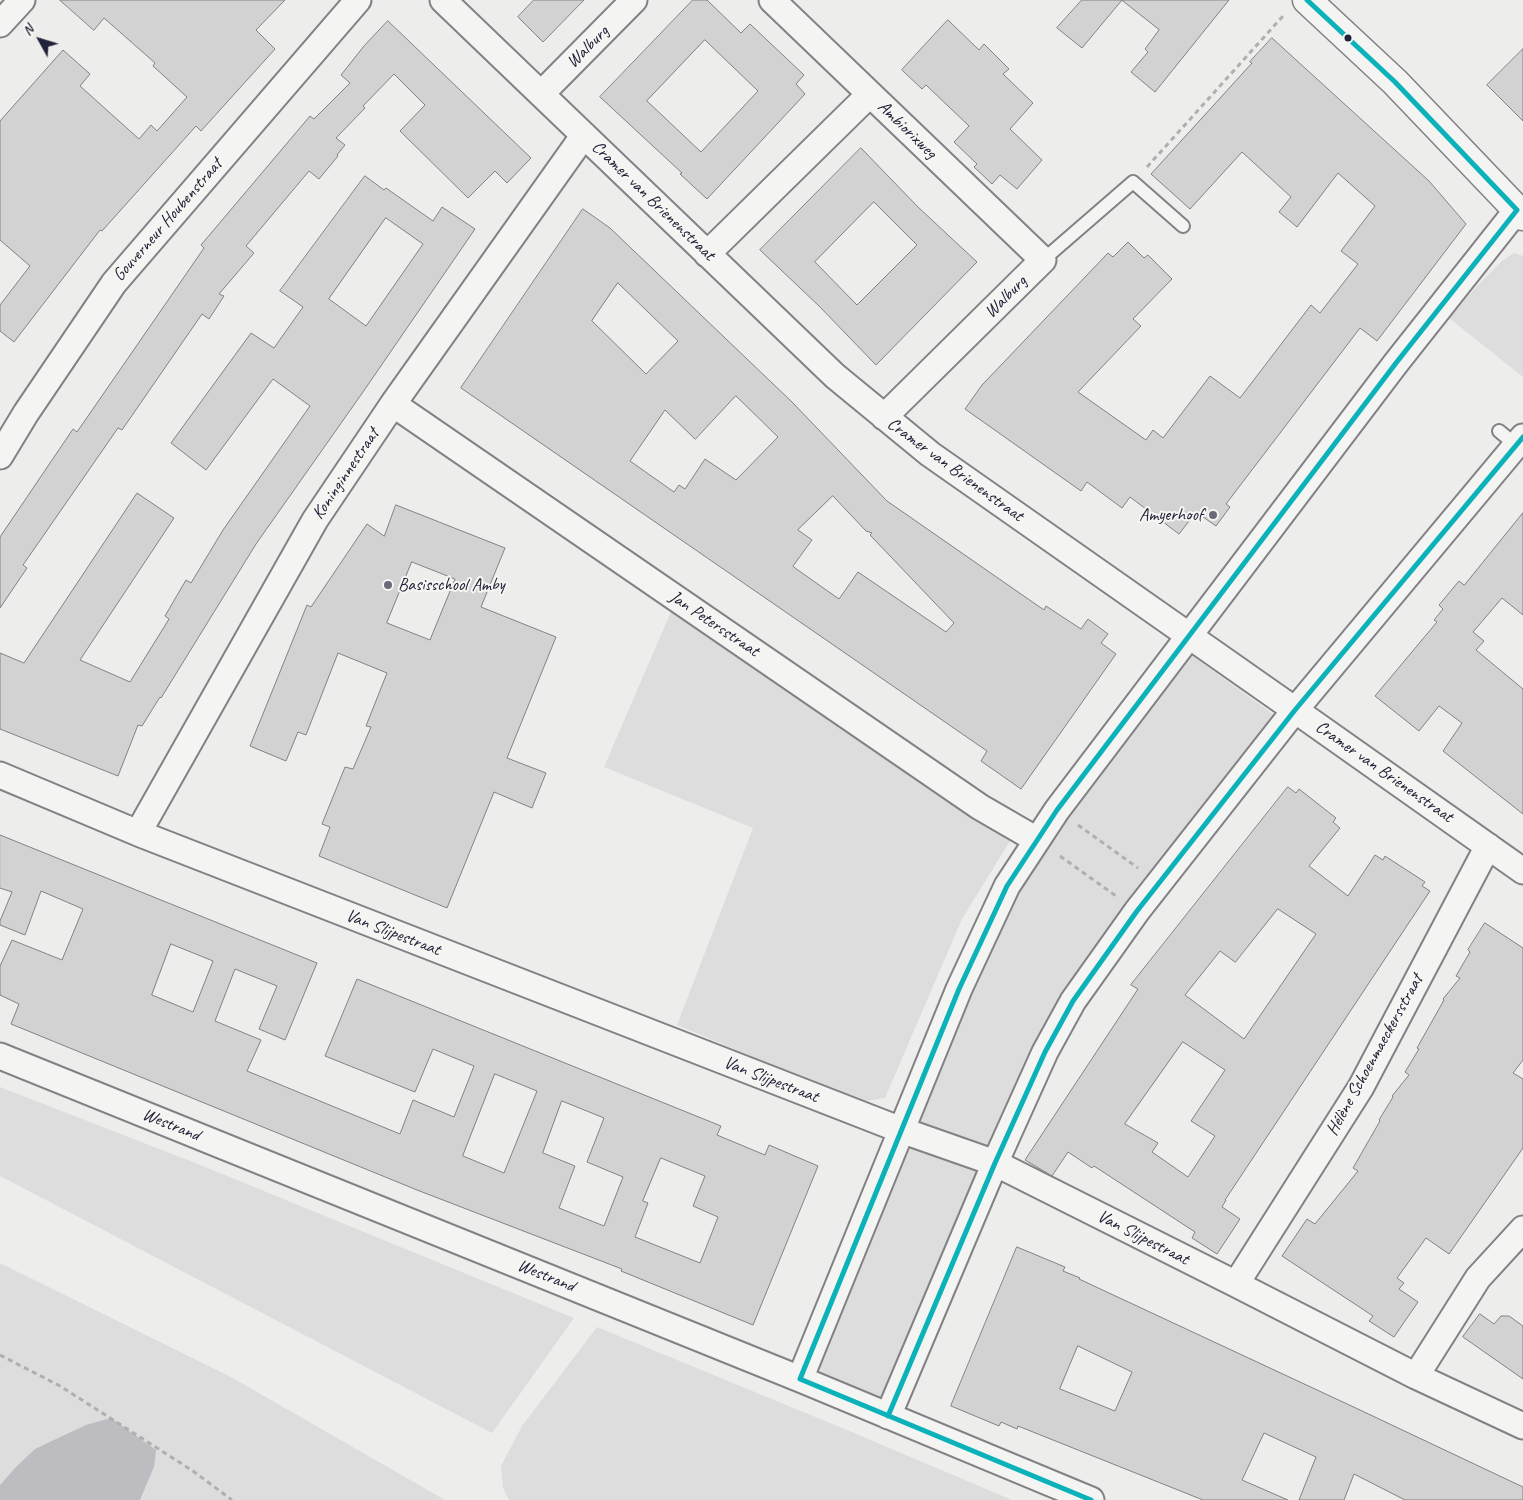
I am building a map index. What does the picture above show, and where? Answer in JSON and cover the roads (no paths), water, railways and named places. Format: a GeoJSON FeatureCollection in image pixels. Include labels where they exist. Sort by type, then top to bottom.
{"type":"FeatureCollection","features":[{"type":"Feature","properties":{"kind":"street"},"geometry":{"type":"LineString","coordinates":[[0,24],[22,0]]}},
{"type":"Feature","properties":{"kind":"street","name":"Gouverneur Houbenstraat"},"geometry":{"type":"LineString","coordinates":[[0,456],[26,413],[114,283],[358,0]]}},
{"type":"Feature","properties":{"kind":"street","name":"Cramer van Brienenstraat"},"geometry":{"type":"LineString","coordinates":[[443,0],[835,376],[884,417],[977,488],[1523,871]]}},
{"type":"Feature","properties":{"kind":"street","name":"Walburg"},"geometry":{"type":"LineString","coordinates":[[541,94],[634,0]]}},
{"type":"Feature","properties":{"kind":"street","name":"Ambiorixweg"},"geometry":{"type":"LineString","coordinates":[[772,0],[1043,260]]}},
{"type":"Feature","properties":{"kind":"street"},"geometry":{"type":"LineString","coordinates":[[800,1379],[959,989],[1007,886],[1057,810],[1190,636],[1520,213],[1396,82],[1307,0]]}},
{"type":"Feature","properties":{"kind":"street"},"geometry":{"type":"LineString","coordinates":[[707,254],[870,94]]}},
{"type":"Feature","properties":{"kind":"street","name":"Koninginnestraat"},"geometry":{"type":"LineString","coordinates":[[138,833],[314,520],[393,404],[584,135]]}},
{"type":"Feature","properties":{"kind":"street","name":"Walburg"},"geometry":{"type":"LineString","coordinates":[[884,417],[1043,260]]}},
{"type":"Feature","properties":{"kind":"street","name":"Jan Petersstraat"},"geometry":{"type":"LineString","coordinates":[[393,404],[980,807],[1037,840]]}},
{"type":"Feature","properties":{"kind":"street"},"geometry":{"type":"LineString","coordinates":[[888,1416],[1044,1052],[1073,1001],[1137,911],[1513,438]]}},
{"type":"Feature","properties":{"kind":"street","name":"Van Slijpestraat"},"geometry":{"type":"LineString","coordinates":[[0,775],[138,833],[901,1130],[995,1163],[1416,1376],[1523,1426]]}},
{"type":"Feature","properties":{"kind":"street","name":"Hélène Schoenmaeckersstraat"},"geometry":{"type":"LineString","coordinates":[[1236,1284],[1361,1087],[1488,846]]}},
{"type":"Feature","properties":{"kind":"street","name":"Westrand"},"geometry":{"type":"LineString","coordinates":[[0,1056],[800,1379],[1091,1500]]}},
{"type":"Feature","properties":{"kind":"street"},"geometry":{"type":"LineString","coordinates":[[1416,1376],[1478,1278],[1523,1230]]}},
{"type":"Feature","properties":{"kind":"lane","name":"Walburg"},"geometry":{"type":"LineString","coordinates":[[1043,260],[1133,182],[1183,226]]}},
{"type":"Feature","properties":{"kind":"place","name":"Amyerhoof"},"geometry":{"type":"Point","coordinates":[1213,515]}},
{"type":"Feature","properties":{"kind":"place","name":"Basisschool Amby"},"geometry":{"type":"Point","coordinates":[388,585]}}]}
